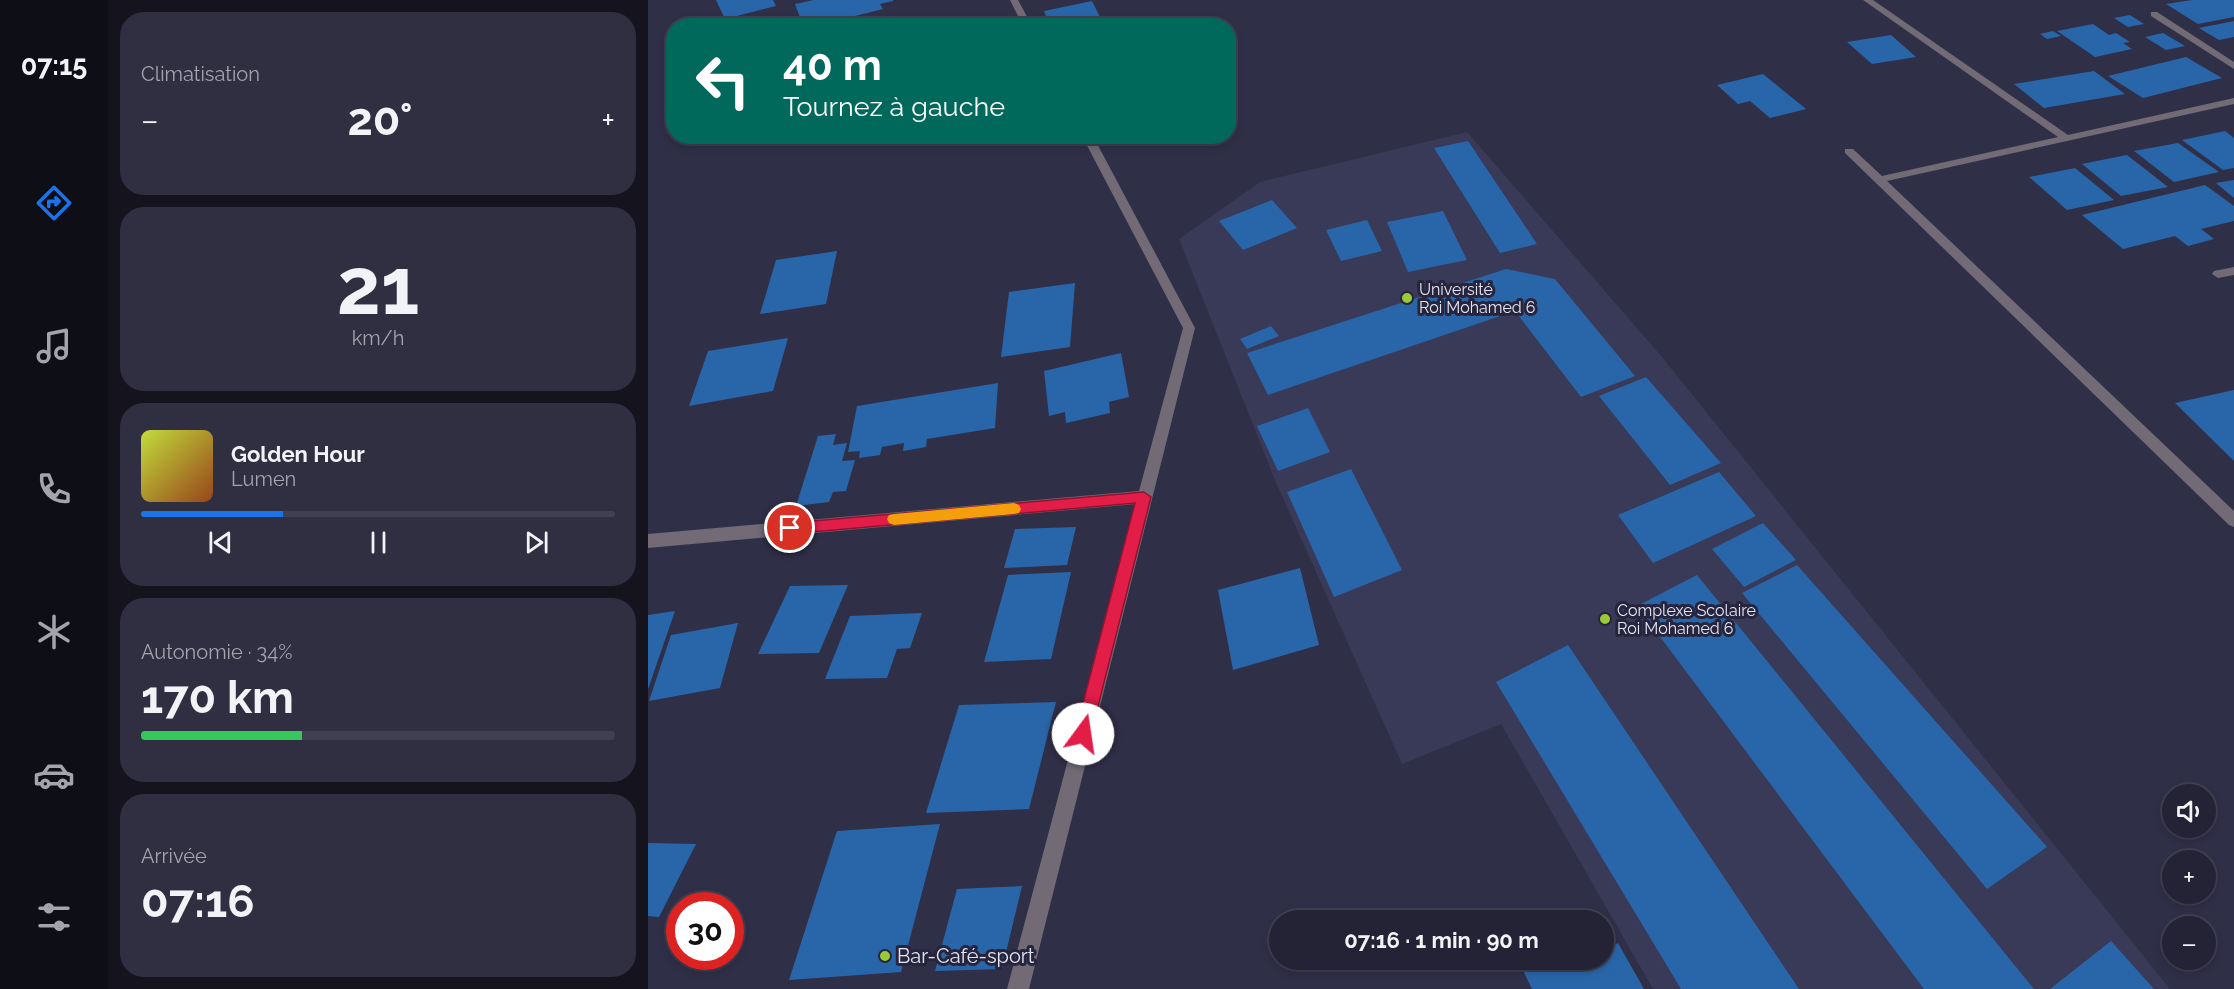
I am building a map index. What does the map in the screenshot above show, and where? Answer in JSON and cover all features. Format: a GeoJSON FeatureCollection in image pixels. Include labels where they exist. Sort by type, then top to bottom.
{"type":"FeatureCollection","features":[{"type":"Feature","properties":{"kind":"street"},"geometry":{"type":"LineString","coordinates":[[1014,0],[1024,18]]}},
{"type":"Feature","properties":{"kind":"street"},"geometry":{"type":"LineString","coordinates":[[1867,0],[2066,138]]}},
{"type":"Feature","properties":{"kind":"street"},"geometry":{"type":"LineString","coordinates":[[2154,14],[2234,66]]}},
{"type":"Feature","properties":{"kind":"street"},"geometry":{"type":"LineString","coordinates":[[1879,180],[2234,101]]}},
{"type":"Feature","properties":{"kind":"street"},"geometry":{"type":"LineString","coordinates":[[1018,989],[1189,328],[1091,144]]}},
{"type":"Feature","properties":{"kind":"street"},"geometry":{"type":"LineString","coordinates":[[1849,151],[2234,521]]}},
{"type":"Feature","properties":{"kind":"street"},"geometry":{"type":"LineString","coordinates":[[2218,274],[2234,271]]}},
{"type":"Feature","properties":{"kind":"street"},"geometry":{"type":"LineString","coordinates":[[648,541],[1144,497]]}},
{"type":"Feature","properties":{"kind":"shaded area","name":"Complexe Scolaire Roi Mohamed 6"},"geometry":{"type":"Polygon","coordinates":[[[1467,132],[1662,357],[2170,989],[1653,989],[1614,921],[1614,910],[1608,910],[1501,724],[1402,764],[1277,485],[1179,239],[1260,182],[1467,132]]]}},
{"type":"Feature","properties":{"kind":"building"},"geometry":{"type":"Polygon","coordinates":[[[716,0],[773,0],[776,6],[729,18],[725,18],[716,0]]]}},
{"type":"Feature","properties":{"kind":"building"},"geometry":{"type":"Polygon","coordinates":[[[814,0],[893,0],[880,4],[883,9],[847,18],[800,18],[795,4],[814,0]]]}},
{"type":"Feature","properties":{"kind":"building"},"geometry":{"type":"Polygon","coordinates":[[[2192,0],[2234,0],[2234,17],[2198,24],[2166,4],[2192,0]]]}},
{"type":"Feature","properties":{"kind":"building"},"geometry":{"type":"Polygon","coordinates":[[[1092,1],[1100,17],[1047,18],[1044,11],[1092,1]]]}},
{"type":"Feature","properties":{"kind":"building"},"geometry":{"type":"Polygon","coordinates":[[[2130,15],[2144,24],[2128,27],[2114,18],[2130,15]]]}},
{"type":"Feature","properties":{"kind":"building"},"geometry":{"type":"Polygon","coordinates":[[[2234,21],[2234,37],[2219,40],[2199,28],[2234,21]]]}},
{"type":"Feature","properties":{"kind":"building"},"geometry":{"type":"Polygon","coordinates":[[[2093,24],[2109,35],[2116,33],[2130,42],[2123,43],[2132,49],[2095,57],[2057,31],[2093,24]]]}},
{"type":"Feature","properties":{"kind":"building"},"geometry":{"type":"Polygon","coordinates":[[[2053,31],[2061,36],[2047,39],[2040,34],[2053,31]]]}},
{"type":"Feature","properties":{"kind":"building"},"geometry":{"type":"Polygon","coordinates":[[[2163,33],[2185,46],[2166,50],[2145,37],[2163,33]]]}},
{"type":"Feature","properties":{"kind":"building"},"geometry":{"type":"Polygon","coordinates":[[[1891,35],[1916,57],[1872,64],[1847,42],[1891,35]]]}},
{"type":"Feature","properties":{"kind":"building"},"geometry":{"type":"Polygon","coordinates":[[[2186,57],[2222,78],[2143,98],[2108,76],[2186,57]]]}},
{"type":"Feature","properties":{"kind":"building"},"geometry":{"type":"Polygon","coordinates":[[[2094,71],[2125,94],[2044,108],[2014,84],[2094,71]]]}},
{"type":"Feature","properties":{"kind":"building"},"geometry":{"type":"Polygon","coordinates":[[[1763,74],[1806,109],[1770,118],[1750,101],[1738,104],[1717,85],[1763,74]]]}},
{"type":"Feature","properties":{"kind":"building"},"geometry":{"type":"Polygon","coordinates":[[[2225,131],[2234,138],[2234,168],[2223,170],[2182,140],[2225,131]]]}},
{"type":"Feature","properties":{"kind":"building"},"geometry":{"type":"Polygon","coordinates":[[[1468,141],[1537,244],[1500,253],[1434,148],[1468,141]]]}},
{"type":"Feature","properties":{"kind":"building"},"geometry":{"type":"Polygon","coordinates":[[[2178,143],[2219,172],[2174,182],[2134,151],[2178,143]]]}},
{"type":"Feature","properties":{"kind":"building"},"geometry":{"type":"Polygon","coordinates":[[[2127,155],[2168,187],[2121,196],[2082,164],[2127,155]]]}},
{"type":"Feature","properties":{"kind":"building"},"geometry":{"type":"Polygon","coordinates":[[[2075,168],[2114,200],[2067,210],[2029,177],[2075,168]]]}},
{"type":"Feature","properties":{"kind":"building"},"geometry":{"type":"Polygon","coordinates":[[[2234,180],[2234,198],[2216,183],[2234,180]]]}},
{"type":"Feature","properties":{"kind":"building"},"geometry":{"type":"Polygon","coordinates":[[[2205,185],[2234,206],[2234,221],[2201,229],[2214,239],[2188,246],[2175,236],[2123,249],[2082,215],[2205,185]]]}},
{"type":"Feature","properties":{"kind":"building"},"geometry":{"type":"Polygon","coordinates":[[[1272,200],[1297,228],[1243,250],[1219,221],[1272,200]]]}},
{"type":"Feature","properties":{"kind":"building"},"geometry":{"type":"Polygon","coordinates":[[[1443,211],[1467,260],[1408,272],[1387,222],[1443,211]]]}},
{"type":"Feature","properties":{"kind":"building"},"geometry":{"type":"Polygon","coordinates":[[[1367,220],[1382,251],[1341,261],[1326,230],[1367,220]]]}},
{"type":"Feature","properties":{"kind":"building"},"geometry":{"type":"Polygon","coordinates":[[[837,251],[826,304],[760,314],[776,260],[837,251]]]}},
{"type":"Feature","properties":{"kind":"building"},"geometry":{"type":"Polygon","coordinates":[[[1506,269],[1555,279],[1635,376],[1581,397],[1515,311],[1268,395],[1247,353],[1506,269]]]}},
{"type":"Feature","properties":{"kind":"building"},"geometry":{"type":"Polygon","coordinates":[[[1075,283],[1070,347],[1001,357],[1009,292],[1075,283]]]}},
{"type":"Feature","properties":{"kind":"building"},"geometry":{"type":"Polygon","coordinates":[[[1271,326],[1279,336],[1247,349],[1240,339],[1271,326]]]}},
{"type":"Feature","properties":{"kind":"building"},"geometry":{"type":"Polygon","coordinates":[[[788,338],[773,391],[689,406],[708,351],[788,338]]]}},
{"type":"Feature","properties":{"kind":"building"},"geometry":{"type":"Polygon","coordinates":[[[1121,353],[1129,397],[1109,402],[1110,413],[1066,423],[1065,412],[1049,416],[1044,371],[1121,353]]]}},
{"type":"Feature","properties":{"kind":"building"},"geometry":{"type":"Polygon","coordinates":[[[1646,377],[1721,463],[1670,485],[1599,396],[1646,377]]]}},
{"type":"Feature","properties":{"kind":"building"},"geometry":{"type":"Polygon","coordinates":[[[998,383],[995,428],[927,439],[926,447],[903,451],[904,443],[882,447],[880,455],[859,458],[860,451],[848,452],[857,406],[998,383]]]}},
{"type":"Feature","properties":{"kind":"building"},"geometry":{"type":"Polygon","coordinates":[[[2234,390],[2234,461],[2175,403],[2234,390]]]}},
{"type":"Feature","properties":{"kind":"building"},"geometry":{"type":"Polygon","coordinates":[[[1308,408],[1330,452],[1278,471],[1257,426],[1308,408]]]}},
{"type":"Feature","properties":{"kind":"building"},"geometry":{"type":"Polygon","coordinates":[[[836,434],[833,445],[847,443],[842,461],[855,460],[846,491],[833,492],[829,502],[796,506],[818,436],[836,434]]]}},
{"type":"Feature","properties":{"kind":"building"},"geometry":{"type":"Polygon","coordinates":[[[1351,469],[1402,570],[1334,597],[1287,492],[1351,469]]]}},
{"type":"Feature","properties":{"kind":"building"},"geometry":{"type":"Polygon","coordinates":[[[1719,472],[1756,516],[1653,563],[1618,515],[1719,472]]]}},
{"type":"Feature","properties":{"kind":"building"},"geometry":{"type":"Polygon","coordinates":[[[1763,523],[1796,560],[1744,587],[1712,549],[1763,523]]]}},
{"type":"Feature","properties":{"kind":"building"},"geometry":{"type":"Polygon","coordinates":[[[1076,527],[1067,565],[1004,568],[1015,529],[1076,527]]]}},
{"type":"Feature","properties":{"kind":"building"},"geometry":{"type":"Polygon","coordinates":[[[1797,565],[2047,847],[1987,889],[1742,593],[1797,565]]]}},
{"type":"Feature","properties":{"kind":"building"},"geometry":{"type":"Polygon","coordinates":[[[1300,568],[1319,645],[1233,670],[1218,590],[1300,568]]]}},
{"type":"Feature","properties":{"kind":"building"},"geometry":{"type":"Polygon","coordinates":[[[1071,572],[1051,659],[984,662],[1008,575],[1071,572]]]}},
{"type":"Feature","properties":{"kind":"building"},"geometry":{"type":"Polygon","coordinates":[[[1697,575],[2034,989],[1924,989],[1637,606],[1697,575]]]}},
{"type":"Feature","properties":{"kind":"building"},"geometry":{"type":"Polygon","coordinates":[[[848,585],[819,653],[758,654],[790,586],[848,585]]]}},
{"type":"Feature","properties":{"kind":"building"},"geometry":{"type":"Polygon","coordinates":[[[675,611],[648,689],[648,615],[675,611]]]}},
{"type":"Feature","properties":{"kind":"building"},"geometry":{"type":"Polygon","coordinates":[[[922,613],[910,648],[897,649],[887,678],[825,679],[850,616],[922,613]]]}},
{"type":"Feature","properties":{"kind":"building"},"geometry":{"type":"Polygon","coordinates":[[[738,623],[720,688],[649,701],[671,635],[738,623]]]}},
{"type":"Feature","properties":{"kind":"building"},"geometry":{"type":"Polygon","coordinates":[[[1568,645],[1799,989],[1681,989],[1496,682],[1568,645]]]}},
{"type":"Feature","properties":{"kind":"building"},"geometry":{"type":"Polygon","coordinates":[[[1056,702],[1029,809],[926,813],[959,705],[1056,702]]]}},
{"type":"Feature","properties":{"kind":"building"},"geometry":{"type":"Polygon","coordinates":[[[940,824],[901,972],[789,980],[837,831],[940,824]]]}},
{"type":"Feature","properties":{"kind":"building"},"geometry":{"type":"Polygon","coordinates":[[[648,843],[696,844],[672,892],[666,892],[666,903],[659,917],[648,916],[648,843]]]}},
{"type":"Feature","properties":{"kind":"building"},"geometry":{"type":"Polygon","coordinates":[[[1022,886],[1002,969],[935,971],[957,889],[1022,886]]]}},
{"type":"Feature","properties":{"kind":"building"},"geometry":{"type":"Polygon","coordinates":[[[2111,941],[2154,989],[2050,989],[2111,941]]]}},
{"type":"Feature","properties":{"kind":"building"},"geometry":{"type":"Polygon","coordinates":[[[1618,943],[1644,989],[1532,989],[1523,970],[1614,970],[1614,945],[1618,943]]]}},
{"type":"Feature","properties":{"kind":"slow traffic"},"geometry":{"type":"LineString","coordinates":[[894,519],[1014,509]]}},
{"type":"Feature","properties":{"kind":"place","name":"Université Roi Mohamed 6"},"geometry":{"type":"Point","coordinates":[1407,298]}},
{"type":"Feature","properties":{"kind":"place","name":"Complexe Scolaire Roi Mohamed 6"},"geometry":{"type":"Point","coordinates":[1605,619]}},
{"type":"Feature","properties":{"kind":"place","name":"Bar-Café-sport"},"geometry":{"type":"Point","coordinates":[885,956]}},
{"type":"Feature","properties":{"kind":"route"},"geometry":{"type":"LineString","coordinates":[[790,528],[1144,497],[1083,734]]}}]}
